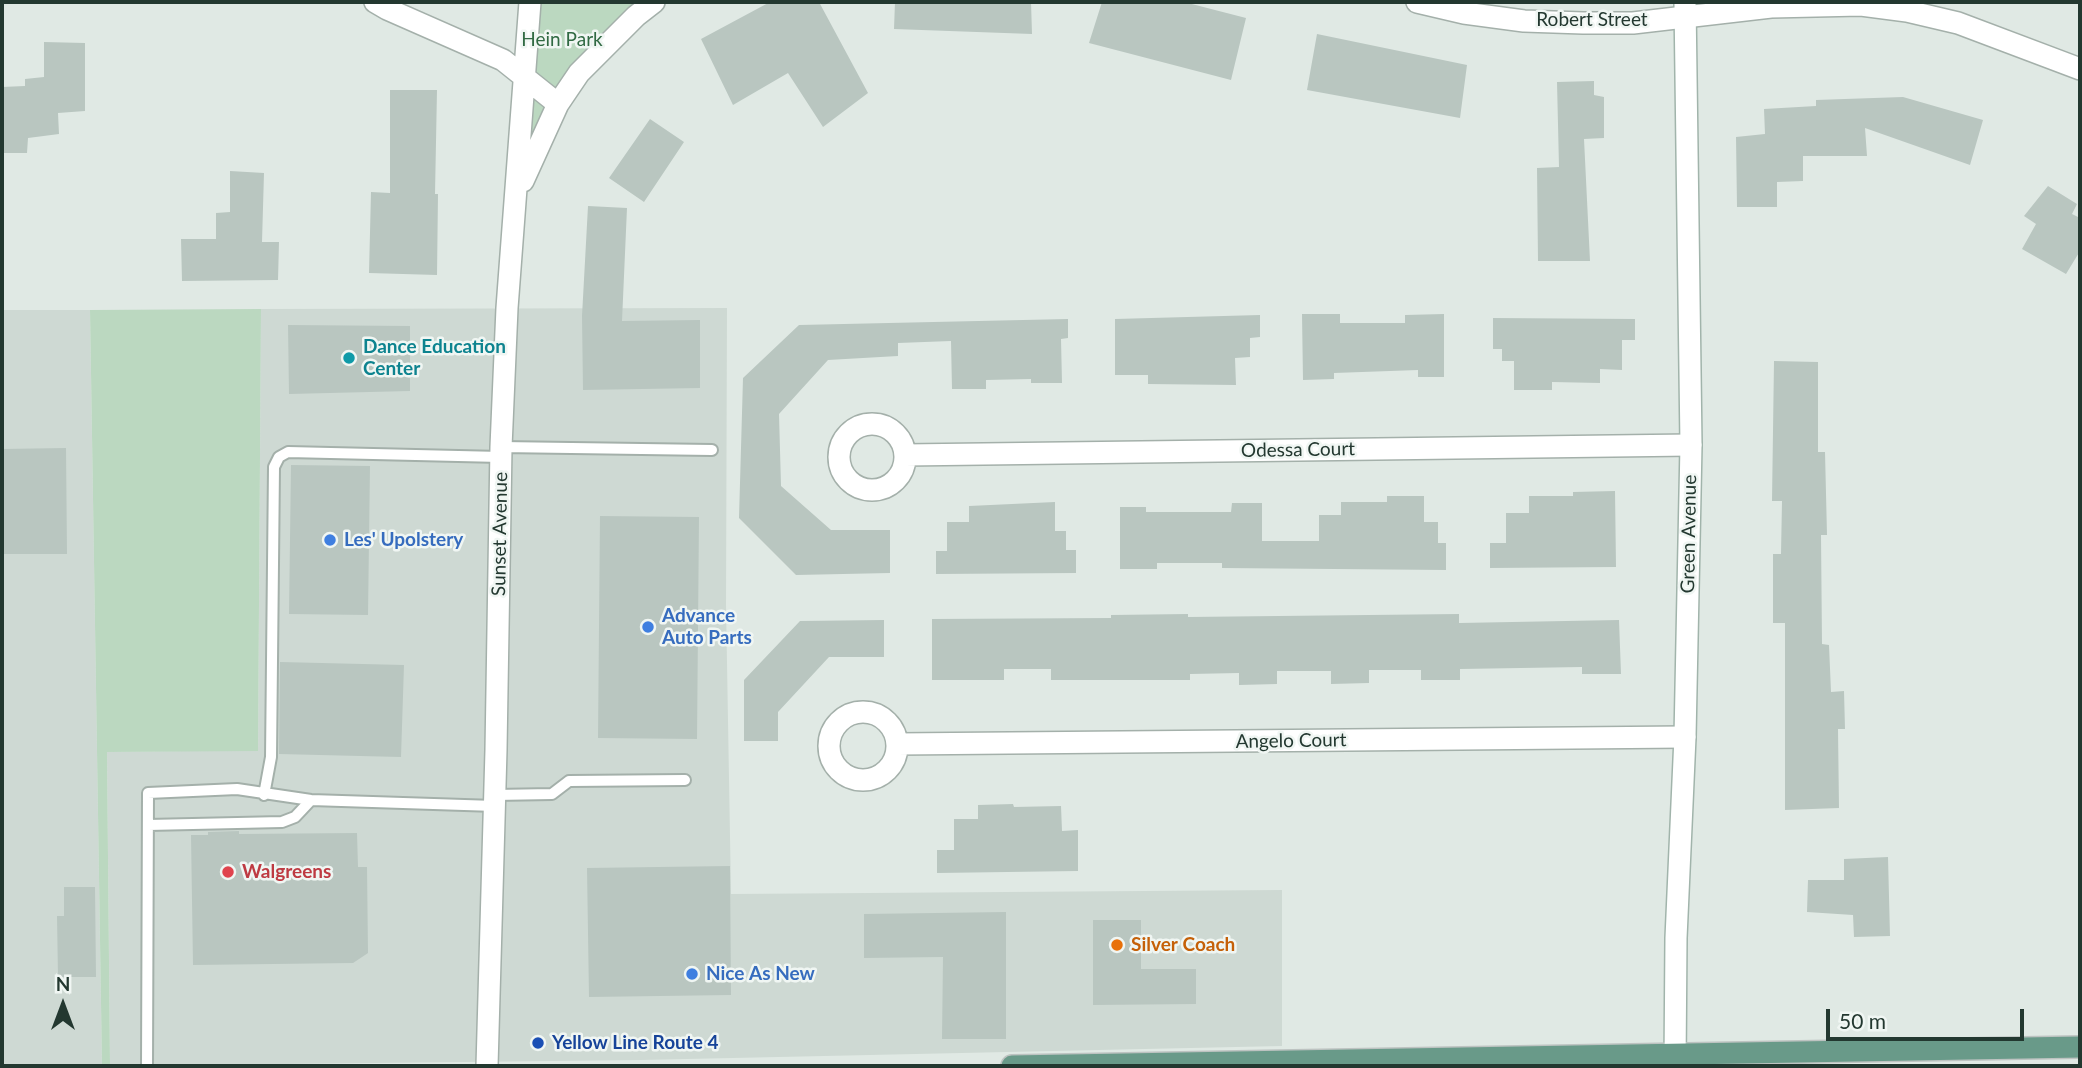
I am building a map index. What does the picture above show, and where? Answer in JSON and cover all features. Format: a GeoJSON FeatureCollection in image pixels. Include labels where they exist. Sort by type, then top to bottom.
{"type":"FeatureCollection","features":[{"type":"Feature","properties":{"kind":"main road"},"geometry":{"type":"LineString","coordinates":[[1012,1066],[1675,1061],[2080,1047]]}},
{"type":"Feature","properties":{"kind":"street"},"geometry":{"type":"LineString","coordinates":[[375,2],[503,60],[558,104]]}},
{"type":"Feature","properties":{"kind":"street","name":"Sunset Avenue"},"geometry":{"type":"LineString","coordinates":[[487,1066],[501,452],[507,309],[530,2]]}},
{"type":"Feature","properties":{"kind":"street"},"geometry":{"type":"LineString","coordinates":[[515,200],[558,104],[579,73],[636,16],[654,2]]}},
{"type":"Feature","properties":{"kind":"street","name":"Robert Street"},"geometry":{"type":"LineString","coordinates":[[1417,2],[1464,13],[1524,21],[1633,23],[1685,10],[1861,5],[1907,11],[1958,23]]}},
{"type":"Feature","properties":{"kind":"street"},"geometry":{"type":"LineString","coordinates":[[1931,2],[1958,23],[2080,69]]}},
{"type":"Feature","properties":{"kind":"street","name":"Green Avenue"},"geometry":{"type":"LineString","coordinates":[[1675,1061],[1676,938],[1685,737],[1691,445],[1685,10]]}},
{"type":"Feature","properties":{"kind":"street","name":"Odessa Court"},"geometry":{"type":"LineString","coordinates":[[905,455],[1691,445]]}},
{"type":"Feature","properties":{"kind":"street","name":"Angelo Court"},"geometry":{"type":"LineString","coordinates":[[897,744],[1685,737]]}},
{"type":"Feature","properties":{"kind":"lane"},"geometry":{"type":"LineString","coordinates":[[264,795],[271,757],[274,467],[279,457],[288,452],[712,450]]}},
{"type":"Feature","properties":{"kind":"lane"},"geometry":{"type":"LineString","coordinates":[[147,1066],[148,793],[237,789],[311,800],[495,800],[552,794],[569,781],[685,780]]}},
{"type":"Feature","properties":{"kind":"lane"},"geometry":{"type":"LineString","coordinates":[[148,825],[282,822],[295,817],[311,800]]}},
{"type":"Feature","properties":{"kind":"shaded area"},"geometry":{"type":"Polygon","coordinates":[[[727,308],[726,605],[731,894],[1282,890],[1282,1046],[641,1060],[110,1066],[107,752],[258,750],[261,309],[727,308]]]}},
{"type":"Feature","properties":{"kind":"shaded area"},"geometry":{"type":"Polygon","coordinates":[[[2,310],[90,310],[102,1066],[2,1066],[2,310]]]}},
{"type":"Feature","properties":{"kind":"green space","name":"Hein Park"},"geometry":{"type":"Polygon","coordinates":[[[530,2],[654,2],[579,73],[515,200],[530,2]]]}},
{"type":"Feature","properties":{"kind":"green space"},"geometry":{"type":"Polygon","coordinates":[[[261,309],[258,751],[107,752],[110,1066],[102,1066],[90,310],[261,309]]]}},
{"type":"Feature","properties":{"kind":"building"},"geometry":{"type":"Polygon","coordinates":[[[770,2],[819,2],[868,93],[823,127],[788,73],[733,105],[701,39],[770,2]]]}},
{"type":"Feature","properties":{"kind":"building"},"geometry":{"type":"Polygon","coordinates":[[[895,2],[1031,2],[1032,34],[894,29],[895,2]]]}},
{"type":"Feature","properties":{"kind":"building"},"geometry":{"type":"Polygon","coordinates":[[[1102,2],[1184,2],[1246,18],[1231,80],[1089,43],[1102,2]]]}},
{"type":"Feature","properties":{"kind":"building"},"geometry":{"type":"Polygon","coordinates":[[[1317,34],[1467,65],[1460,118],[1307,90],[1317,34]]]}},
{"type":"Feature","properties":{"kind":"building"},"geometry":{"type":"Polygon","coordinates":[[[44,42],[85,43],[85,111],[58,113],[59,134],[28,138],[27,153],[2,153],[2,87],[25,86],[25,79],[44,77],[44,42]]]}},
{"type":"Feature","properties":{"kind":"building"},"geometry":{"type":"Polygon","coordinates":[[[1594,81],[1594,95],[1604,97],[1604,138],[1584,139],[1590,261],[1538,261],[1537,168],[1559,167],[1557,82],[1594,81]]]}},
{"type":"Feature","properties":{"kind":"building"},"geometry":{"type":"Polygon","coordinates":[[[390,90],[437,90],[437,275],[369,273],[371,192],[390,193],[390,90]]]}},
{"type":"Feature","properties":{"kind":"building"},"geometry":{"type":"Polygon","coordinates":[[[1903,97],[1983,120],[1970,165],[1865,128],[1867,156],[1803,156],[1803,181],[1777,182],[1777,207],[1737,207],[1736,137],[1765,134],[1764,109],[1816,106],[1816,100],[1903,97]]]}},
{"type":"Feature","properties":{"kind":"building"},"geometry":{"type":"Polygon","coordinates":[[[650,119],[684,142],[644,202],[609,178],[650,119]]]}},
{"type":"Feature","properties":{"kind":"building"},"geometry":{"type":"Polygon","coordinates":[[[230,171],[264,173],[262,242],[279,242],[278,280],[182,281],[181,239],[216,239],[216,213],[230,212],[230,171]]]}},
{"type":"Feature","properties":{"kind":"building"},"geometry":{"type":"Polygon","coordinates":[[[2048,186],[2077,204],[2072,214],[2080,218],[2080,251],[2066,274],[2022,249],[2036,224],[2024,216],[2048,186]]]}},
{"type":"Feature","properties":{"kind":"building"},"geometry":{"type":"Polygon","coordinates":[[[588,206],[627,208],[622,321],[700,320],[700,388],[583,390],[582,316],[588,206]]]}},
{"type":"Feature","properties":{"kind":"building"},"geometry":{"type":"Polygon","coordinates":[[[1302,314],[1340,314],[1340,323],[1405,323],[1405,315],[1444,314],[1444,377],[1418,377],[1418,370],[1334,373],[1334,379],[1303,380],[1302,314]]]}},
{"type":"Feature","properties":{"kind":"building"},"geometry":{"type":"Polygon","coordinates":[[[1260,315],[1260,337],[1250,338],[1250,357],[1235,358],[1236,385],[1148,384],[1148,375],[1115,375],[1115,319],[1260,315]]]}},
{"type":"Feature","properties":{"kind":"building"},"geometry":{"type":"Polygon","coordinates":[[[1493,318],[1635,319],[1635,340],[1622,340],[1622,370],[1600,369],[1600,383],[1552,382],[1552,390],[1514,390],[1514,361],[1502,361],[1502,349],[1493,349],[1493,318]]]}},
{"type":"Feature","properties":{"kind":"building"},"geometry":{"type":"Polygon","coordinates":[[[1068,319],[1068,338],[1061,339],[1062,383],[1031,383],[1031,379],[986,380],[986,389],[952,389],[951,341],[898,343],[898,356],[828,360],[779,414],[781,486],[831,530],[890,530],[890,573],[796,575],[739,518],[743,378],[799,325],[1068,319]]]}},
{"type":"Feature","properties":{"kind":"building","name":"Dance Education Center"},"geometry":{"type":"Polygon","coordinates":[[[288,325],[410,326],[410,391],[289,394],[288,325]]]}},
{"type":"Feature","properties":{"kind":"building"},"geometry":{"type":"Polygon","coordinates":[[[1774,361],[1818,362],[1818,452],[1825,452],[1827,535],[1821,535],[1822,644],[1829,645],[1831,692],[1844,691],[1845,729],[1838,729],[1839,808],[1785,810],[1785,623],[1773,623],[1773,554],[1781,554],[1782,501],[1772,501],[1774,361]]]}},
{"type":"Feature","properties":{"kind":"building"},"geometry":{"type":"Polygon","coordinates":[[[66,448],[67,554],[2,554],[2,449],[66,448]]]}},
{"type":"Feature","properties":{"kind":"building","name":"Les' Upolstery"},"geometry":{"type":"Polygon","coordinates":[[[291,465],[370,466],[368,615],[289,614],[291,465]]]}},
{"type":"Feature","properties":{"kind":"building"},"geometry":{"type":"Polygon","coordinates":[[[1615,491],[1616,567],[1490,568],[1490,543],[1506,543],[1506,513],[1529,513],[1529,496],[1573,496],[1573,492],[1615,491]]]}},
{"type":"Feature","properties":{"kind":"building"},"geometry":{"type":"Polygon","coordinates":[[[1387,496],[1424,496],[1424,522],[1438,522],[1438,543],[1446,543],[1446,570],[1222,568],[1222,563],[1157,563],[1157,569],[1120,569],[1120,507],[1146,507],[1146,512],[1231,512],[1232,503],[1262,503],[1262,541],[1319,541],[1319,515],[1341,515],[1341,502],[1387,502],[1387,496]]]}},
{"type":"Feature","properties":{"kind":"building"},"geometry":{"type":"Polygon","coordinates":[[[1055,502],[1055,531],[1066,531],[1066,550],[1076,550],[1076,573],[936,574],[936,551],[947,551],[947,522],[969,522],[969,506],[1055,502]]]}},
{"type":"Feature","properties":{"kind":"building","name":"Advance Auto Parts"},"geometry":{"type":"Polygon","coordinates":[[[600,516],[699,517],[697,739],[598,738],[600,516]]]}},
{"type":"Feature","properties":{"kind":"building"},"geometry":{"type":"Polygon","coordinates":[[[1188,614],[1188,617],[1459,614],[1459,623],[1619,620],[1621,674],[1582,674],[1582,667],[1460,669],[1460,680],[1421,680],[1421,670],[1369,670],[1369,683],[1331,684],[1331,671],[1277,671],[1277,684],[1239,685],[1239,673],[1190,674],[1190,680],[1051,680],[1051,669],[1004,669],[1004,680],[932,680],[932,619],[1111,618],[1111,615],[1188,614]]]}},
{"type":"Feature","properties":{"kind":"building"},"geometry":{"type":"Polygon","coordinates":[[[884,620],[884,657],[829,657],[778,712],[778,741],[744,741],[744,680],[800,621],[884,620]]]}},
{"type":"Feature","properties":{"kind":"building"},"geometry":{"type":"Polygon","coordinates":[[[280,662],[404,665],[401,757],[279,754],[280,662]]]}},
{"type":"Feature","properties":{"kind":"building"},"geometry":{"type":"Polygon","coordinates":[[[1013,804],[1014,807],[1061,806],[1062,831],[1078,830],[1078,871],[937,873],[937,850],[954,850],[954,819],[978,819],[978,805],[1013,804]]]}},
{"type":"Feature","properties":{"kind":"building","name":"Walgreens"},"geometry":{"type":"Polygon","coordinates":[[[239,831],[239,834],[357,833],[358,867],[367,867],[368,953],[353,963],[193,965],[191,835],[239,831]]]}},
{"type":"Feature","properties":{"kind":"building"},"geometry":{"type":"Polygon","coordinates":[[[1888,857],[1890,936],[1854,937],[1853,915],[1807,912],[1808,880],[1844,880],[1844,859],[1888,857]]]}},
{"type":"Feature","properties":{"kind":"building"},"geometry":{"type":"Polygon","coordinates":[[[730,866],[731,995],[589,997],[587,868],[730,866]]]}},
{"type":"Feature","properties":{"kind":"building"},"geometry":{"type":"Polygon","coordinates":[[[64,887],[95,887],[96,977],[58,977],[57,916],[64,916],[64,887]]]}},
{"type":"Feature","properties":{"kind":"building"},"geometry":{"type":"Polygon","coordinates":[[[1006,912],[1006,1039],[942,1039],[943,957],[864,958],[864,914],[1006,912]]]}},
{"type":"Feature","properties":{"kind":"building","name":"Silver Coach"},"geometry":{"type":"Polygon","coordinates":[[[1093,920],[1141,920],[1141,969],[1196,969],[1196,1004],[1093,1005],[1093,920]]]}},
{"type":"Feature","properties":{"kind":"place","name":"Dance Education Center"},"geometry":{"type":"Point","coordinates":[349,358]}},
{"type":"Feature","properties":{"kind":"place","name":"Les' Upolstery"},"geometry":{"type":"Point","coordinates":[330,540]}},
{"type":"Feature","properties":{"kind":"place","name":"Advance Auto Parts"},"geometry":{"type":"Point","coordinates":[648,627]}},
{"type":"Feature","properties":{"kind":"place","name":"Walgreens"},"geometry":{"type":"Point","coordinates":[228,872]}},
{"type":"Feature","properties":{"kind":"place","name":"Silver Coach"},"geometry":{"type":"Point","coordinates":[1117,945]}},
{"type":"Feature","properties":{"kind":"place","name":"Nice As New"},"geometry":{"type":"Point","coordinates":[692,974]}},
{"type":"Feature","properties":{"kind":"place","name":"Yellow Line Route 4"},"geometry":{"type":"Point","coordinates":[538,1043]}}]}
